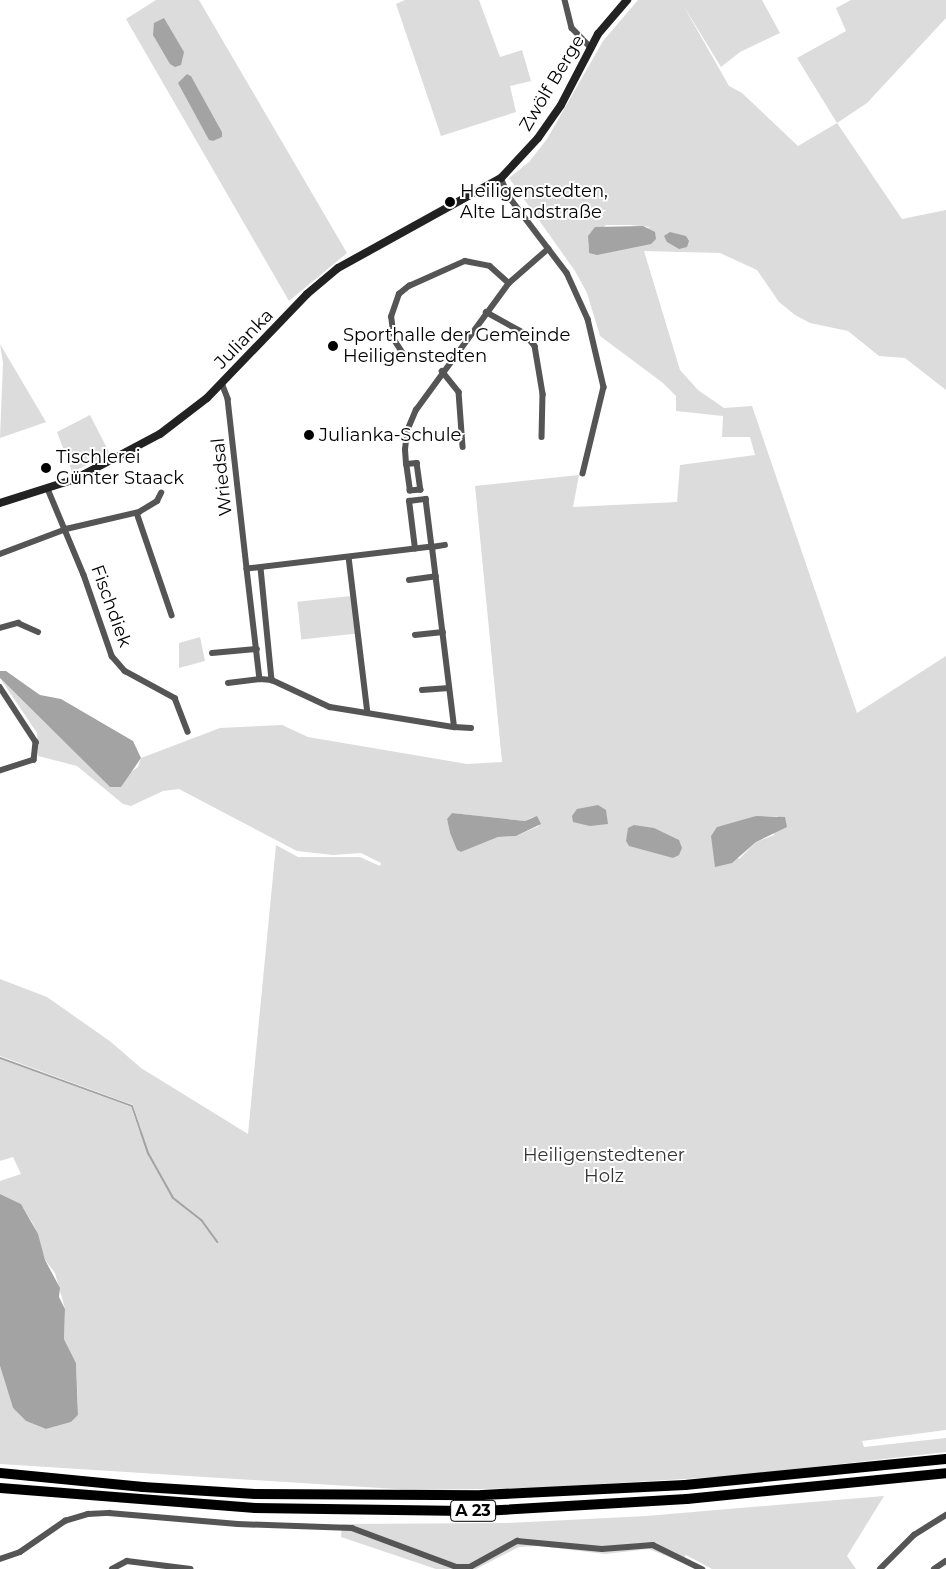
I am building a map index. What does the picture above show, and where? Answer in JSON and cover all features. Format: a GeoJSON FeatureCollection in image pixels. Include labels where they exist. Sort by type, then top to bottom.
{"type":"FeatureCollection","features":[{"type":"Feature","properties":{"kind":"highway","name":"A 23"},"geometry":{"type":"LineString","coordinates":[[0,1473],[143,1487],[255,1494],[426,1496],[685,1485],[946,1459]]}},
{"type":"Feature","properties":{"kind":"highway","name":"A 23"},"geometry":{"type":"LineString","coordinates":[[0,1488],[255,1508],[483,1510],[688,1500],[946,1473]]}},
{"type":"Feature","properties":{"kind":"street"},"geometry":{"type":"LineString","coordinates":[[565,0],[572,28],[590,48]]}},
{"type":"Feature","properties":{"kind":"street","name":"Zwölf Berge"},"geometry":{"type":"LineString","coordinates":[[501,178],[527,152],[546,127],[604,25],[627,0]]}},
{"type":"Feature","properties":{"kind":"street"},"geometry":{"type":"LineString","coordinates":[[501,178],[510,198],[548,249],[568,272],[582,300],[604,387],[583,474]]}},
{"type":"Feature","properties":{"kind":"street","name":"Julianka"},"geometry":{"type":"LineString","coordinates":[[0,503],[48,489],[126,455],[175,424],[222,383],[307,294],[338,268],[485,189],[501,178]]}},
{"type":"Feature","properties":{"kind":"street"},"geometry":{"type":"LineString","coordinates":[[485,189],[492,194],[510,198]]}},
{"type":"Feature","properties":{"kind":"street"},"geometry":{"type":"LineString","coordinates":[[406,464],[417,463],[421,490],[410,491],[406,464],[405,446],[410,423],[442,371],[508,283],[548,249]]}},
{"type":"Feature","properties":{"kind":"street"},"geometry":{"type":"LineString","coordinates":[[405,357],[394,340],[391,317],[399,294],[409,286],[465,261],[490,266],[508,283]]}},
{"type":"Feature","properties":{"kind":"street"},"geometry":{"type":"LineString","coordinates":[[486,312],[524,333],[535,346],[542,394],[542,437]]}},
{"type":"Feature","properties":{"kind":"street"},"geometry":{"type":"LineString","coordinates":[[442,371],[459,392],[463,447]]}},
{"type":"Feature","properties":{"kind":"street","name":"Wriedsal"},"geometry":{"type":"LineString","coordinates":[[222,383],[228,398],[260,679]]}},
{"type":"Feature","properties":{"kind":"street","name":"Fischdiek"},"geometry":{"type":"LineString","coordinates":[[48,489],[66,529],[114,659],[125,671],[175,698],[188,732]]}},
{"type":"Feature","properties":{"kind":"street"},"geometry":{"type":"LineString","coordinates":[[0,554],[66,529],[136,513],[148,508],[161,493]]}},
{"type":"Feature","properties":{"kind":"street"},"geometry":{"type":"LineString","coordinates":[[415,549],[409,501],[426,499],[454,726]]}},
{"type":"Feature","properties":{"kind":"street"},"geometry":{"type":"LineString","coordinates":[[136,513],[172,616]]}},
{"type":"Feature","properties":{"kind":"street"},"geometry":{"type":"LineString","coordinates":[[247,569],[445,545]]}},
{"type":"Feature","properties":{"kind":"street"},"geometry":{"type":"LineString","coordinates":[[349,557],[368,713]]}},
{"type":"Feature","properties":{"kind":"street"},"geometry":{"type":"LineString","coordinates":[[260,568],[272,680]]}},
{"type":"Feature","properties":{"kind":"street"},"geometry":{"type":"LineString","coordinates":[[409,580],[436,576]]}},
{"type":"Feature","properties":{"kind":"street"},"geometry":{"type":"LineString","coordinates":[[0,628],[18,623],[38,632]]}},
{"type":"Feature","properties":{"kind":"street"},"geometry":{"type":"LineString","coordinates":[[415,636],[443,632]]}},
{"type":"Feature","properties":{"kind":"street"},"geometry":{"type":"LineString","coordinates":[[212,653],[257,649]]}},
{"type":"Feature","properties":{"kind":"street"},"geometry":{"type":"LineString","coordinates":[[228,683],[260,679],[272,680],[320,704],[471,728]]}},
{"type":"Feature","properties":{"kind":"street"},"geometry":{"type":"LineString","coordinates":[[0,687],[35,736],[34,760],[0,771]]}},
{"type":"Feature","properties":{"kind":"street"},"geometry":{"type":"LineString","coordinates":[[422,690],[449,688]]}},
{"type":"Feature","properties":{"kind":"street"},"geometry":{"type":"LineString","coordinates":[[0,1559],[20,1552],[65,1521],[88,1514],[109,1513],[238,1524],[352,1528],[446,1566],[464,1568],[517,1541],[602,1549],[653,1545],[702,1569]]}},
{"type":"Feature","properties":{"kind":"street"},"geometry":{"type":"LineString","coordinates":[[880,1569],[914,1535],[946,1516]]}},
{"type":"Feature","properties":{"kind":"street"},"geometry":{"type":"LineString","coordinates":[[112,1569],[127,1561],[190,1569]]}},
{"type":"Feature","properties":{"kind":"street"},"geometry":{"type":"LineString","coordinates":[[934,1569],[946,1561]]}},
{"type":"Feature","properties":{"kind":"green space"},"geometry":{"type":"Polygon","coordinates":[[[156,0],[199,0],[347,253],[289,301],[126,19],[156,0]],[[187,74],[209,140],[213,141],[221,137],[222,132],[191,76],[187,74]]]}},
{"type":"Feature","properties":{"kind":"green space"},"geometry":{"type":"Polygon","coordinates":[[[405,0],[479,0],[500,57],[522,50],[531,81],[510,86],[516,112],[441,136],[396,4],[405,0]]]}},
{"type":"Feature","properties":{"kind":"green space","name":"Heiligenstedtener Holz"},"geometry":{"type":"Polygon","coordinates":[[[638,0],[762,0],[780,33],[740,52],[721,67],[683,5],[729,86],[742,93],[798,146],[837,123],[902,219],[946,210],[946,390],[905,358],[879,356],[848,331],[810,323],[795,315],[779,302],[757,270],[720,253],[644,251],[680,370],[698,390],[724,408],[752,406],[857,713],[946,656],[946,1430],[862,1441],[864,1447],[946,1438],[946,1452],[734,1476],[534,1488],[412,1490],[0,1464],[0,1366],[13,1408],[26,1421],[46,1429],[71,1422],[78,1415],[78,1404],[76,1363],[64,1339],[65,1309],[55,1273],[45,1260],[34,1226],[21,1204],[0,1194],[0,1181],[21,1174],[13,1157],[0,1161],[0,1059],[131,1107],[140,1133],[142,1132],[133,1105],[0,1056],[0,979],[47,997],[111,1042],[141,1068],[248,1134],[276,845],[298,857],[360,857],[380,866],[381,863],[361,853],[333,855],[297,851],[179,789],[163,791],[131,806],[123,804],[77,766],[38,756],[37,733],[0,678],[110,787],[138,767],[141,758],[220,728],[282,725],[308,737],[467,764],[502,762],[475,486],[579,475],[573,507],[677,502],[680,465],[755,455],[750,437],[722,437],[723,416],[676,411],[676,396],[663,383],[600,336],[587,293],[575,271],[509,178],[529,162],[547,139],[603,41],[638,0]],[[606,225],[588,243],[589,253],[650,227],[630,225],[606,225]],[[452,813],[447,819],[457,850],[461,852],[498,837],[516,836],[539,826],[533,817],[525,821],[452,813]],[[768,816],[717,827],[739,859],[756,842],[774,835],[778,816],[768,816]]]}},
{"type":"Feature","properties":{"kind":"green space"},"geometry":{"type":"Polygon","coordinates":[[[851,0],[946,0],[946,18],[867,103],[837,123],[797,58],[846,31],[836,8],[851,0]]]}},
{"type":"Feature","properties":{"kind":"green space"},"geometry":{"type":"Polygon","coordinates":[[[0,344],[46,422],[0,438],[3,363],[0,344]]]}},
{"type":"Feature","properties":{"kind":"green space"},"geometry":{"type":"Polygon","coordinates":[[[90,415],[110,454],[72,472],[57,432],[90,415]]]}},
{"type":"Feature","properties":{"kind":"green space"},"geometry":{"type":"Polygon","coordinates":[[[351,596],[355,634],[301,639],[297,602],[351,596]]]}},
{"type":"Feature","properties":{"kind":"green space"},"geometry":{"type":"Polygon","coordinates":[[[200,637],[205,661],[179,668],[179,643],[200,637]]]}},
{"type":"Feature","properties":{"kind":"green space"},"geometry":{"type":"Polygon","coordinates":[[[884,1496],[847,1556],[856,1569],[712,1569],[686,1555],[681,1562],[649,1549],[605,1554],[539,1546],[519,1547],[476,1569],[436,1569],[341,1537],[342,1524],[507,1523],[646,1516],[884,1496]]]}},
{"type":"Feature","properties":{"kind":"shaded area"},"geometry":{"type":"Polygon","coordinates":[[[164,18],[184,52],[181,65],[175,67],[170,64],[153,35],[154,23],[164,18]]]}},
{"type":"Feature","properties":{"kind":"shaded area"},"geometry":{"type":"Polygon","coordinates":[[[187,74],[191,76],[222,132],[222,137],[213,141],[209,140],[178,83],[187,74]]]}},
{"type":"Feature","properties":{"kind":"shaded area"},"geometry":{"type":"Polygon","coordinates":[[[643,226],[655,232],[656,239],[651,244],[597,255],[589,253],[588,236],[595,227],[643,226]]]}},
{"type":"Feature","properties":{"kind":"shaded area"},"geometry":{"type":"Polygon","coordinates":[[[670,232],[686,236],[689,241],[687,247],[679,249],[667,242],[664,236],[670,232]]]}},
{"type":"Feature","properties":{"kind":"shaded area"},"geometry":{"type":"Polygon","coordinates":[[[0,671],[6,671],[40,695],[61,699],[133,741],[141,758],[121,787],[110,787],[0,678],[0,671]]]}},
{"type":"Feature","properties":{"kind":"shaded area"},"geometry":{"type":"Polygon","coordinates":[[[598,805],[606,810],[608,824],[590,826],[573,822],[572,816],[577,809],[598,805]]]}},
{"type":"Feature","properties":{"kind":"shaded area"},"geometry":{"type":"Polygon","coordinates":[[[452,813],[525,821],[537,816],[541,824],[516,836],[498,837],[461,852],[457,850],[450,833],[447,819],[452,813]]]}},
{"type":"Feature","properties":{"kind":"shaded area"},"geometry":{"type":"Polygon","coordinates":[[[756,816],[785,817],[787,827],[756,842],[732,863],[715,867],[711,836],[717,827],[756,816]]]}},
{"type":"Feature","properties":{"kind":"shaded area"},"geometry":{"type":"Polygon","coordinates":[[[634,825],[654,828],[679,840],[682,848],[679,855],[673,858],[629,846],[626,841],[628,828],[634,825]]]}},
{"type":"Feature","properties":{"kind":"shaded area"},"geometry":{"type":"Polygon","coordinates":[[[0,1194],[21,1204],[38,1234],[45,1260],[60,1288],[59,1297],[65,1309],[64,1339],[76,1363],[78,1415],[71,1422],[46,1429],[26,1421],[13,1408],[0,1366],[0,1194]]]}},
{"type":"Feature","properties":{"kind":"waterway"},"geometry":{"type":"LineString","coordinates":[[0,1058],[132,1106],[148,1153],[173,1198],[202,1221],[217,1242]]}},
{"type":"Feature","properties":{"kind":"place","name":"Heiligenstedten, Alte Landstraße"},"geometry":{"type":"Point","coordinates":[450,202]}},
{"type":"Feature","properties":{"kind":"place","name":"Sporthalle der Gemeinde Heiligenstedten"},"geometry":{"type":"Point","coordinates":[333,346]}},
{"type":"Feature","properties":{"kind":"place","name":"Julianka-Schule"},"geometry":{"type":"Point","coordinates":[309,435]}},
{"type":"Feature","properties":{"kind":"place","name":"Tischlerei Günter Staack"},"geometry":{"type":"Point","coordinates":[46,468]}}]}
